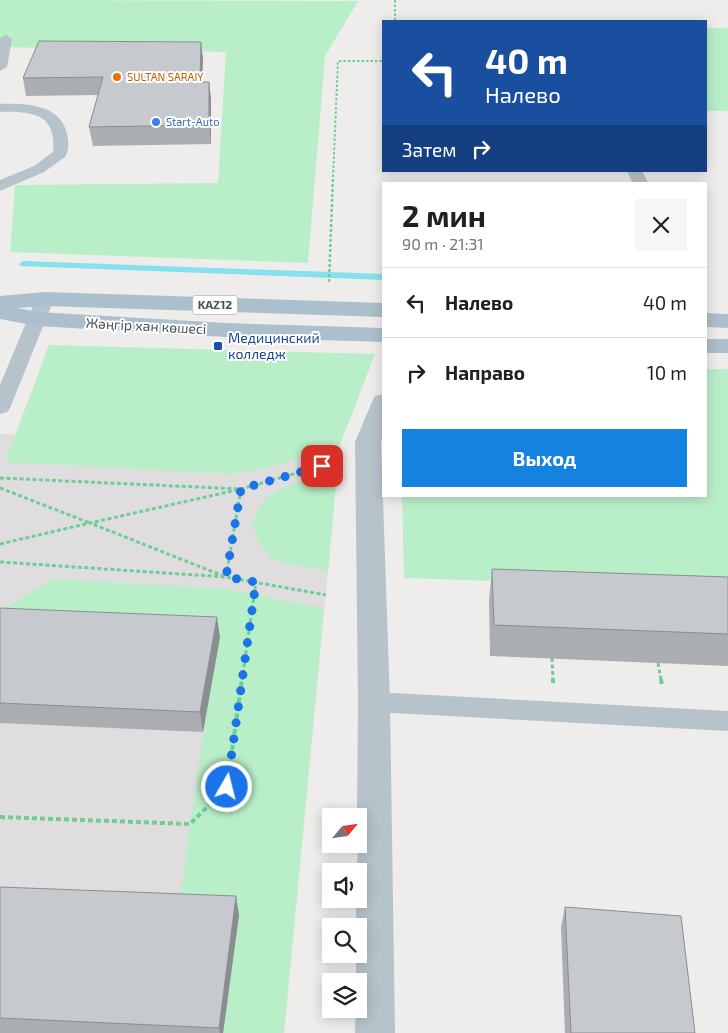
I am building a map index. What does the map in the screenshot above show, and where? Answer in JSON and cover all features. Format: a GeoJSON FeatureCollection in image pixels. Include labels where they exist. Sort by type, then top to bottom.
{"type":"FeatureCollection","features":[{"type":"Feature","properties":{"kind":"main road","name":"Жәңгір хан көшесі"},"geometry":{"type":"LineString","coordinates":[[0,303],[226,330],[382,335]]}},
{"type":"Feature","properties":{"kind":"main road","name":"Жәңгір хан көшесі"},"geometry":{"type":"LineString","coordinates":[[0,312],[41,309],[382,310]]}},
{"type":"Feature","properties":{"kind":"main road"},"geometry":{"type":"LineString","coordinates":[[707,346],[728,346]]}},
{"type":"Feature","properties":{"kind":"street"},"geometry":{"type":"LineString","coordinates":[[375,1033],[374,702],[368,442],[382,407]]}},
{"type":"Feature","properties":{"kind":"lane"},"geometry":{"type":"LineString","coordinates":[[0,67],[6,39]]}},
{"type":"Feature","properties":{"kind":"lane"},"geometry":{"type":"LineString","coordinates":[[0,108],[32,109],[47,115],[59,124],[63,140],[60,154],[39,169],[0,186]]}},
{"type":"Feature","properties":{"kind":"lane"},"geometry":{"type":"LineString","coordinates":[[0,408],[41,309]]}},
{"type":"Feature","properties":{"kind":"lane"},"geometry":{"type":"LineString","coordinates":[[374,702],[728,721]]}},
{"type":"Feature","properties":{"kind":"path"},"geometry":{"type":"LineString","coordinates":[[395,0],[396,20]]}},
{"type":"Feature","properties":{"kind":"path"},"geometry":{"type":"LineString","coordinates":[[329,285],[338,61],[382,61]]}},
{"type":"Feature","properties":{"kind":"path"},"geometry":{"type":"LineString","coordinates":[[0,544],[241,489],[368,453]]}},
{"type":"Feature","properties":{"kind":"path"},"geometry":{"type":"LineString","coordinates":[[0,478],[241,489]]}},
{"type":"Feature","properties":{"kind":"path"},"geometry":{"type":"LineString","coordinates":[[0,488],[226,577]]}},
{"type":"Feature","properties":{"kind":"path"},"geometry":{"type":"LineString","coordinates":[[226,577],[241,489]]}},
{"type":"Feature","properties":{"kind":"path"},"geometry":{"type":"LineString","coordinates":[[0,562],[226,577],[326,595]]}},
{"type":"Feature","properties":{"kind":"path"},"geometry":{"type":"LineString","coordinates":[[0,817],[190,824],[227,787],[256,582]]}},
{"type":"Feature","properties":{"kind":"shaded area"},"geometry":{"type":"Polygon","coordinates":[[[0,434],[340,445],[284,1033],[0,1033],[0,434]]]}},
{"type":"Feature","properties":{"kind":"green space"},"geometry":{"type":"Polygon","coordinates":[[[0,0],[358,1],[325,56],[308,263],[10,252],[15,185],[218,183],[226,52],[0,47],[0,0]]]}},
{"type":"Feature","properties":{"kind":"green space"},"geometry":{"type":"Polygon","coordinates":[[[707,28],[728,28],[728,111],[707,111],[707,28]]]}},
{"type":"Feature","properties":{"kind":"green space"},"geometry":{"type":"Polygon","coordinates":[[[49,345],[375,354],[340,445],[271,467],[231,474],[5,462],[49,345]]]}},
{"type":"Feature","properties":{"kind":"green space"},"geometry":{"type":"Polygon","coordinates":[[[707,369],[728,369],[728,589],[404,578],[402,497],[707,497],[707,369]]]}},
{"type":"Feature","properties":{"kind":"green space"},"geometry":{"type":"Polygon","coordinates":[[[337,470],[328,571],[283,562],[270,557],[259,543],[252,525],[259,506],[278,489],[337,470]]]}},
{"type":"Feature","properties":{"kind":"green space"},"geometry":{"type":"Polygon","coordinates":[[[53,579],[230,589],[324,609],[284,1033],[223,1033],[178,913],[203,732],[0,611],[53,579]]]}},
{"type":"Feature","properties":{"kind":"building"},"geometry":{"type":"Polygon","coordinates":[[[39,41],[201,42],[200,82],[209,82],[209,125],[89,127],[103,77],[23,78],[39,41]]]}},
{"type":"Feature","properties":{"kind":"building"},"geometry":{"type":"Polygon","coordinates":[[[492,569],[728,577],[728,634],[494,625],[492,569]]]}},
{"type":"Feature","properties":{"kind":"building"},"geometry":{"type":"Polygon","coordinates":[[[0,608],[217,617],[200,712],[0,703],[0,608]]]}},
{"type":"Feature","properties":{"kind":"building"},"geometry":{"type":"Polygon","coordinates":[[[0,887],[236,896],[219,1028],[0,1018],[0,887]]]}},
{"type":"Feature","properties":{"kind":"building"},"geometry":{"type":"Polygon","coordinates":[[[565,907],[681,916],[695,1033],[571,1033],[565,907]]]}},
{"type":"Feature","properties":{"kind":"waterway"},"geometry":{"type":"LineString","coordinates":[[23,264],[382,277]]}},
{"type":"Feature","properties":{"kind":"place","name":"SULTAN SARAIY"},"geometry":{"type":"Point","coordinates":[117,77]}},
{"type":"Feature","properties":{"kind":"place","name":"Start-Auto"},"geometry":{"type":"Point","coordinates":[156,122]}},
{"type":"Feature","properties":{"kind":"place","name":"Медицинский колледж"},"geometry":{"type":"Point","coordinates":[218,346]}},
{"type":"Feature","properties":{"kind":"route"},"geometry":{"type":"LineString","coordinates":[[227,787],[256,582],[226,577],[241,489],[322,466]]}}]}
